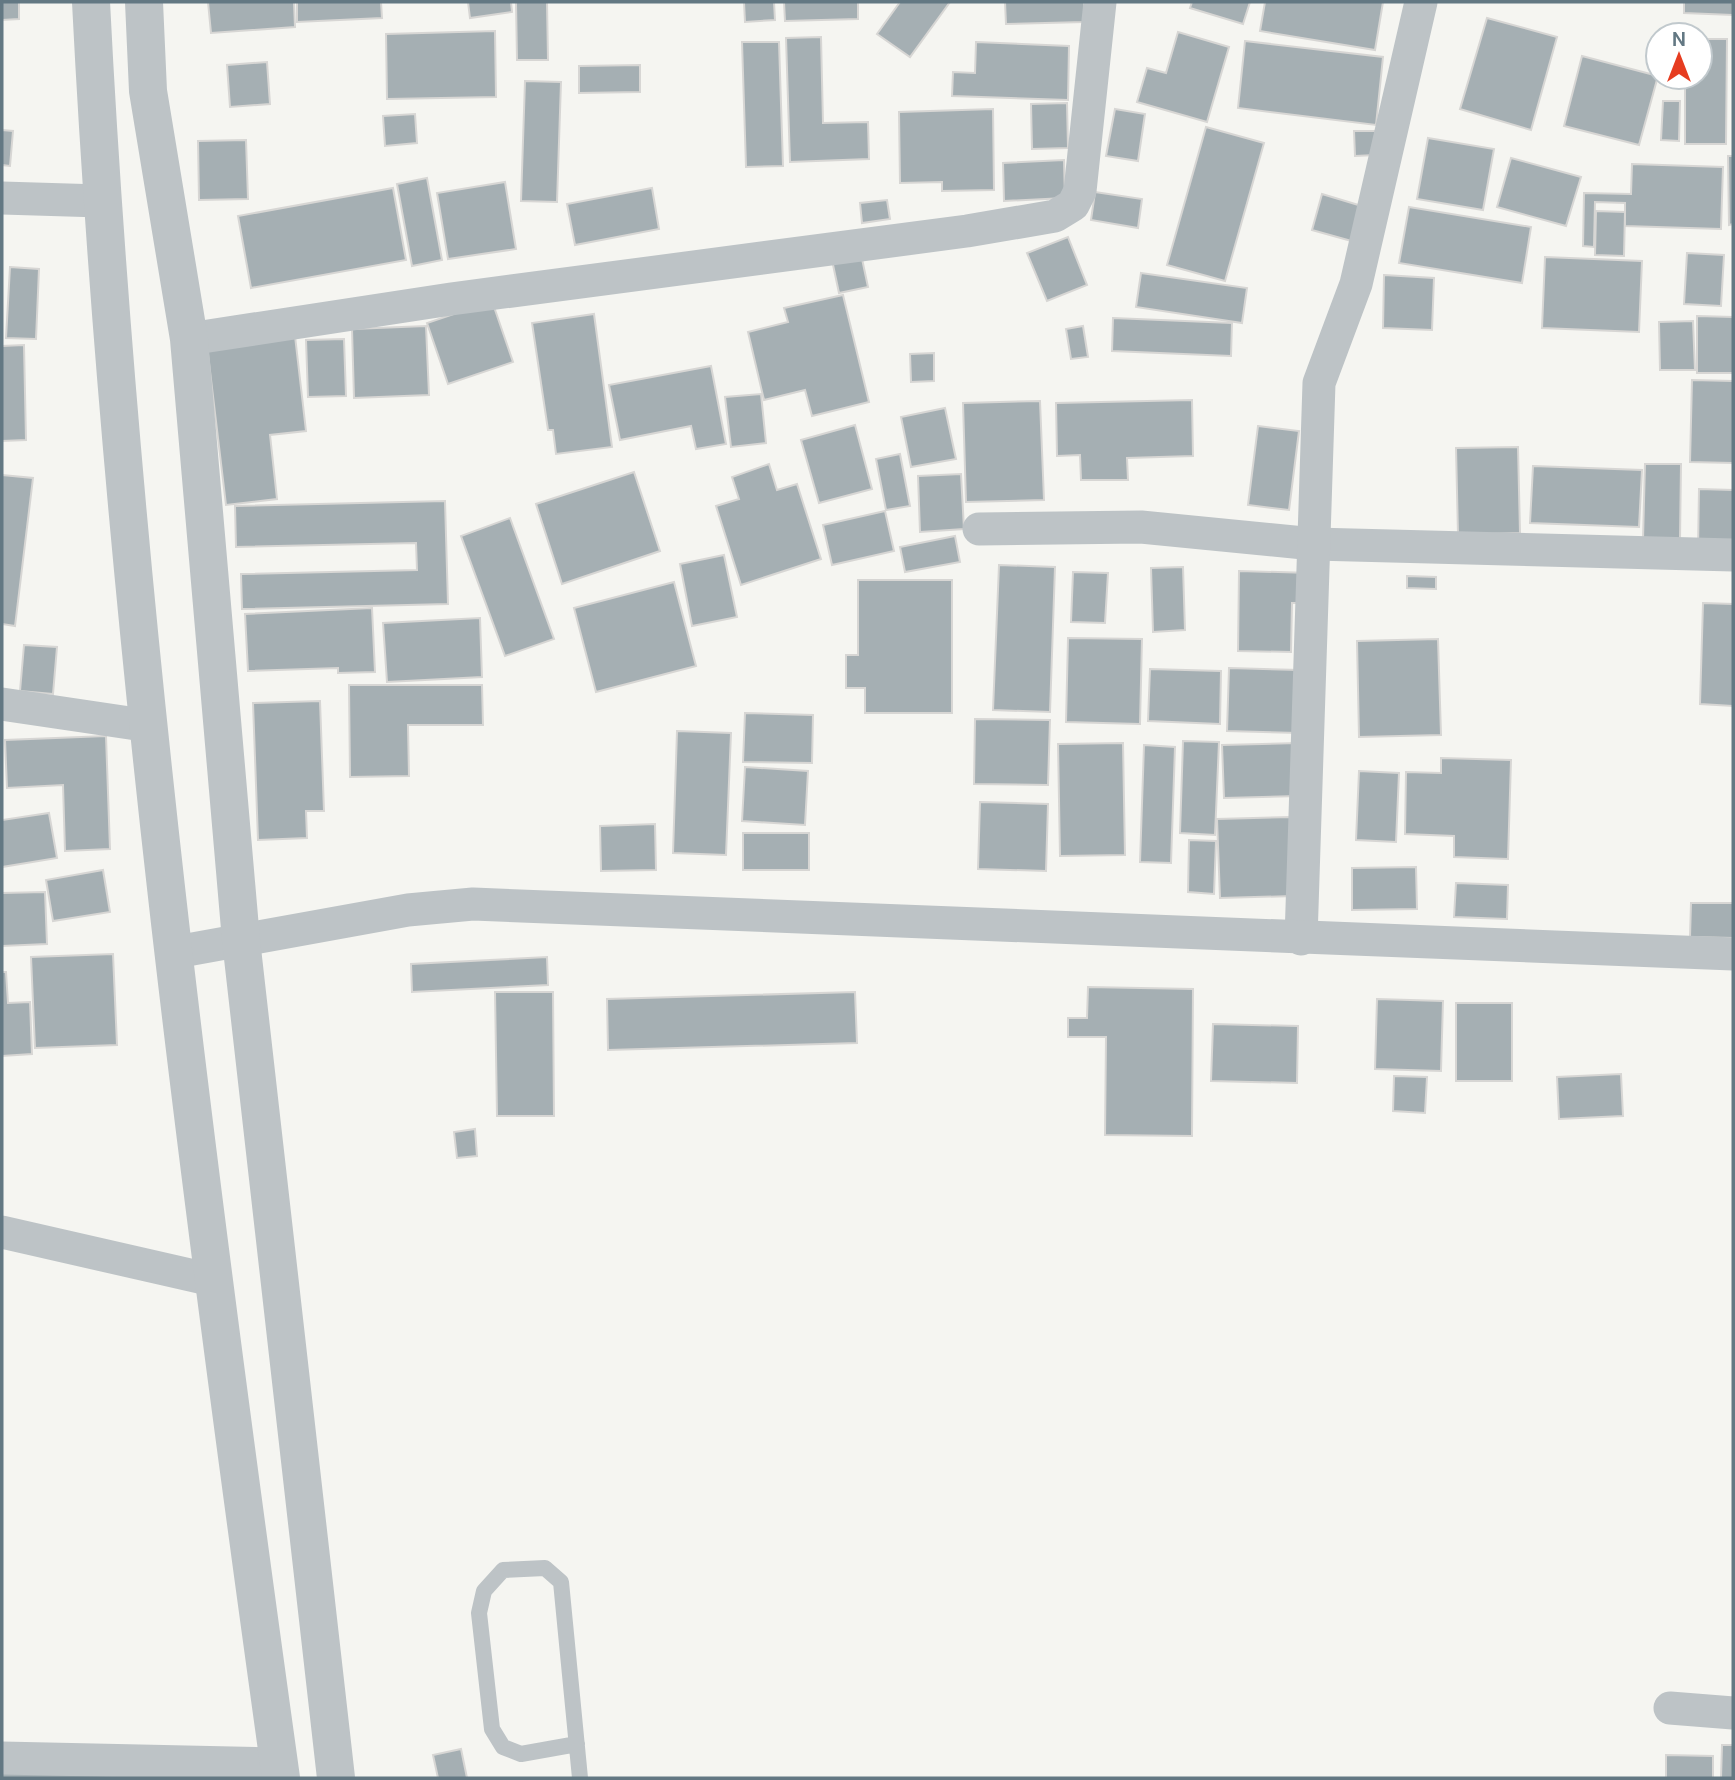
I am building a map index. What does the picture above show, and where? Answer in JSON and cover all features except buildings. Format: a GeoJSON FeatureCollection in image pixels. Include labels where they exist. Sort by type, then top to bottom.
{"type":"FeatureCollection","features":[{"type":"Feature","properties":{"kind":"street"},"geometry":{"type":"LineString","coordinates":[[2,1758],[280,1771],[212,1280],[150,726],[102,201],[92,2]]}},
{"type":"Feature","properties":{"kind":"street"},"geometry":{"type":"LineString","coordinates":[[144,2],[148,91],[189,339],[241,940],[335,1778]]}},
{"type":"Feature","properties":{"kind":"street"},"geometry":{"type":"LineString","coordinates":[[189,339],[451,299],[967,232],[1055,216],[1073,205],[1080,191],[1100,2]]}},
{"type":"Feature","properties":{"kind":"street"},"geometry":{"type":"LineString","coordinates":[[1301,939],[1319,383],[1356,284],[1421,2]]}},
{"type":"Feature","properties":{"kind":"street"},"geometry":{"type":"LineString","coordinates":[[2,198],[102,201]]}},
{"type":"Feature","properties":{"kind":"street"},"geometry":{"type":"LineString","coordinates":[[979,529],[1141,527],[1314,544],[1733,555]]}},
{"type":"Feature","properties":{"kind":"street"},"geometry":{"type":"LineString","coordinates":[[2,704],[150,726]]}},
{"type":"Feature","properties":{"kind":"street"},"geometry":{"type":"LineString","coordinates":[[176,953],[408,910],[473,905],[1733,954]]}},
{"type":"Feature","properties":{"kind":"street"},"geometry":{"type":"LineString","coordinates":[[2,1232],[212,1280]]}},
{"type":"Feature","properties":{"kind":"street"},"geometry":{"type":"LineString","coordinates":[[1670,1708],[1733,1713]]}},
{"type":"Feature","properties":{"kind":"lane"},"geometry":{"type":"LineString","coordinates":[[577,1744],[521,1754],[503,1748],[492,1729],[479,1613],[484,1591],[503,1570],[545,1568],[561,1582],[577,1744],[580,1778]]}}]}
